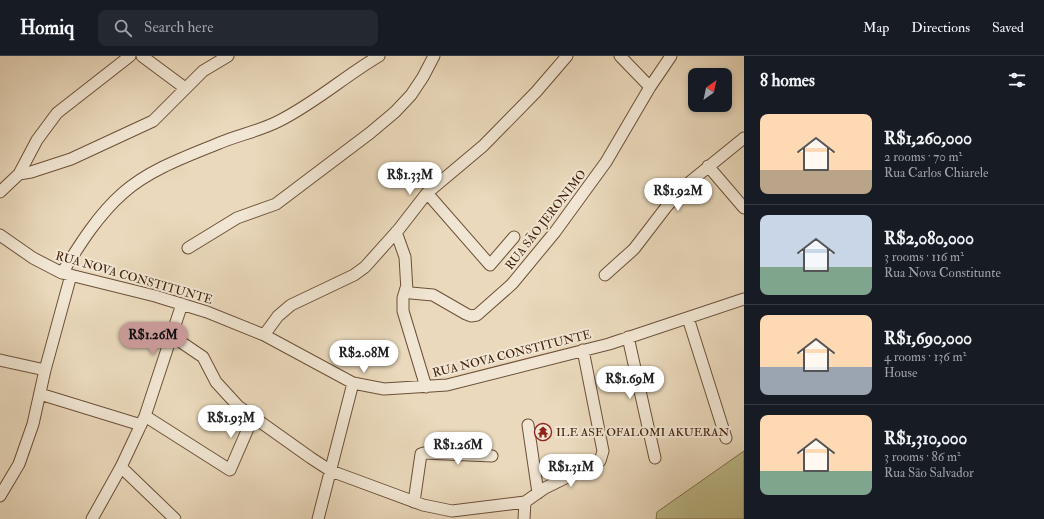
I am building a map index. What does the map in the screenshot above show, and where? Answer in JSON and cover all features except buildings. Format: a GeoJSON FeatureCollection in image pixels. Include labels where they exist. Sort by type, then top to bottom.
{"type":"FeatureCollection","features":[{"type":"Feature","properties":{"kind":"street"},"geometry":{"type":"LineString","coordinates":[[0,192],[19,174],[37,140],[56,114],[130,56]]}},
{"type":"Feature","properties":{"kind":"street"},"geometry":{"type":"LineString","coordinates":[[142,56],[185,88]]}},
{"type":"Feature","properties":{"kind":"street"},"geometry":{"type":"LineString","coordinates":[[19,174],[31,172],[70,159],[143,127],[153,121],[203,71],[228,56]]}},
{"type":"Feature","properties":{"kind":"street"},"geometry":{"type":"LineString","coordinates":[[0,496],[19,464],[33,424],[66,274],[82,240],[109,207],[124,192],[174,162],[217,143],[278,122],[324,94],[379,56]]}},
{"type":"Feature","properties":{"kind":"street"},"geometry":{"type":"LineString","coordinates":[[188,248],[237,218],[276,204],[370,133],[395,112],[411,95],[434,56]]}},
{"type":"Feature","properties":{"kind":"street"},"geometry":{"type":"LineString","coordinates":[[264,335],[278,316],[291,305],[354,274],[365,267],[428,193],[483,146],[536,92],[567,56]]}},
{"type":"Feature","properties":{"kind":"street"},"geometry":{"type":"LineString","coordinates":[[620,56],[650,87]]}},
{"type":"Feature","properties":{"kind":"street","name":"RUA SÃO JERONIMO"},"geometry":{"type":"LineString","coordinates":[[406,288],[411,293],[433,295],[466,314],[477,316],[512,284],[555,232],[606,162],[650,87],[671,56]]}},
{"type":"Feature","properties":{"kind":"street"},"geometry":{"type":"LineString","coordinates":[[605,275],[634,249],[667,206],[691,181],[744,138]]}},
{"type":"Feature","properties":{"kind":"street"},"geometry":{"type":"LineString","coordinates":[[708,166],[744,208]]}},
{"type":"Feature","properties":{"kind":"street"},"geometry":{"type":"LineString","coordinates":[[428,193],[490,265],[514,238]]}},
{"type":"Feature","properties":{"kind":"street"},"geometry":{"type":"LineString","coordinates":[[396,232],[405,257],[406,288],[403,298],[403,311],[426,387]]}},
{"type":"Feature","properties":{"kind":"street","name":"RUA NOVA CONSTITUNTE"},"geometry":{"type":"LineString","coordinates":[[0,235],[34,258],[66,274],[127,288],[182,304],[264,335],[353,383],[384,389],[447,385],[628,337],[744,299]]}},
{"type":"Feature","properties":{"kind":"street"},"geometry":{"type":"LineString","coordinates":[[92,519],[121,466],[143,420],[182,304]]}},
{"type":"Feature","properties":{"kind":"street"},"geometry":{"type":"LineString","coordinates":[[688,318],[726,438]]}},
{"type":"Feature","properties":{"kind":"street"},"geometry":{"type":"LineString","coordinates":[[172,336],[203,357],[216,382],[226,394],[253,417],[331,471],[414,502],[452,511],[525,502],[538,493],[596,463],[602,458],[603,451],[583,350]]}},
{"type":"Feature","properties":{"kind":"street"},"geometry":{"type":"LineString","coordinates":[[628,337],[655,458]]}},
{"type":"Feature","properties":{"kind":"street"},"geometry":{"type":"LineString","coordinates":[[0,360],[45,370]]}},
{"type":"Feature","properties":{"kind":"street"},"geometry":{"type":"LineString","coordinates":[[318,519],[353,383]]}},
{"type":"Feature","properties":{"kind":"street"},"geometry":{"type":"LineString","coordinates":[[40,394],[143,420],[230,470],[253,417]]}},
{"type":"Feature","properties":{"kind":"street"},"geometry":{"type":"LineString","coordinates":[[528,425],[538,493]]}},
{"type":"Feature","properties":{"kind":"street"},"geometry":{"type":"LineString","coordinates":[[414,502],[421,454],[492,456]]}},
{"type":"Feature","properties":{"kind":"street"},"geometry":{"type":"LineString","coordinates":[[121,466],[175,519]]}},
{"type":"Feature","properties":{"kind":"street"},"geometry":{"type":"LineString","coordinates":[[524,519],[525,502]]}},
{"type":"Feature","properties":{"kind":"shaded area"},"geometry":{"type":"Polygon","coordinates":[[[744,451],[744,519],[656,519],[657,512],[744,451]]]}},
{"type":"Feature","properties":{"kind":"place","name":"ILE ASE OFALOMI AKUERAN"},"geometry":{"type":"Point","coordinates":[543,432]}}]}
